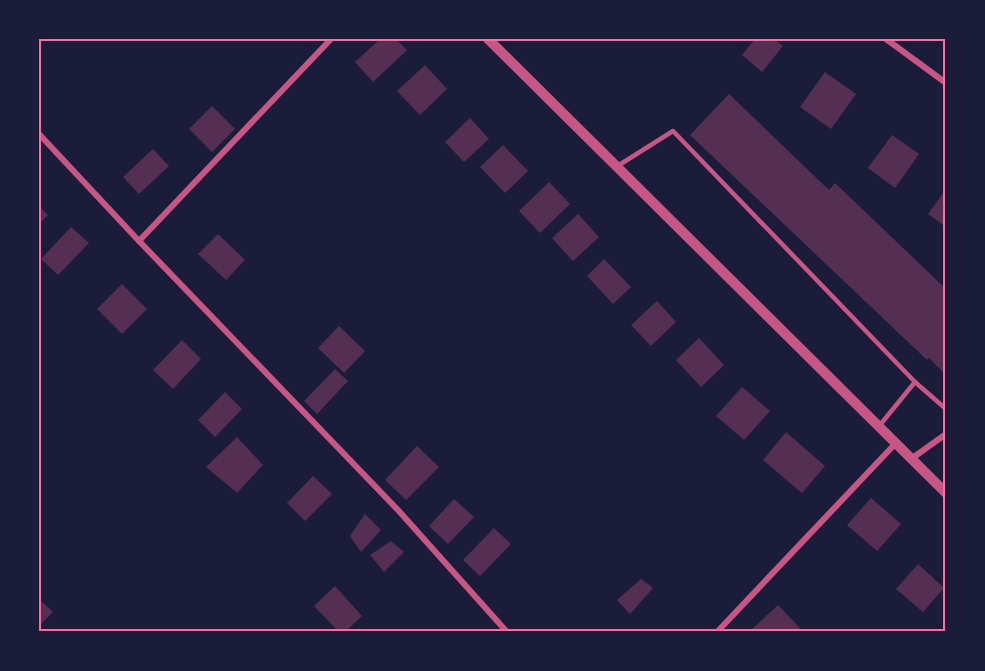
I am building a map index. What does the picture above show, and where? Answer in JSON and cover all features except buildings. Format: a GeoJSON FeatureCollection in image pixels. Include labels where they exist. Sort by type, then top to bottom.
{"type":"FeatureCollection","features":[{"type":"Feature","properties":{"kind":"street"},"geometry":{"type":"LineString","coordinates":[[139,241],[331,39]]}},
{"type":"Feature","properties":{"kind":"street"},"geometry":{"type":"LineString","coordinates":[[488,39],[946,493]]}},
{"type":"Feature","properties":{"kind":"street"},"geometry":{"type":"LineString","coordinates":[[886,39],[946,83]]}},
{"type":"Feature","properties":{"kind":"street"},"geometry":{"type":"LineString","coordinates":[[39,134],[398,510],[507,632]]}},
{"type":"Feature","properties":{"kind":"street"},"geometry":{"type":"LineString","coordinates":[[910,459],[946,434]]}},
{"type":"Feature","properties":{"kind":"street"},"geometry":{"type":"LineString","coordinates":[[717,632],[895,444]]}},
{"type":"Feature","properties":{"kind":"lane"},"geometry":{"type":"LineString","coordinates":[[616,167],[674,130],[915,382],[946,410]]}},
{"type":"Feature","properties":{"kind":"lane"},"geometry":{"type":"LineString","coordinates":[[878,427],[915,382]]}}]}
